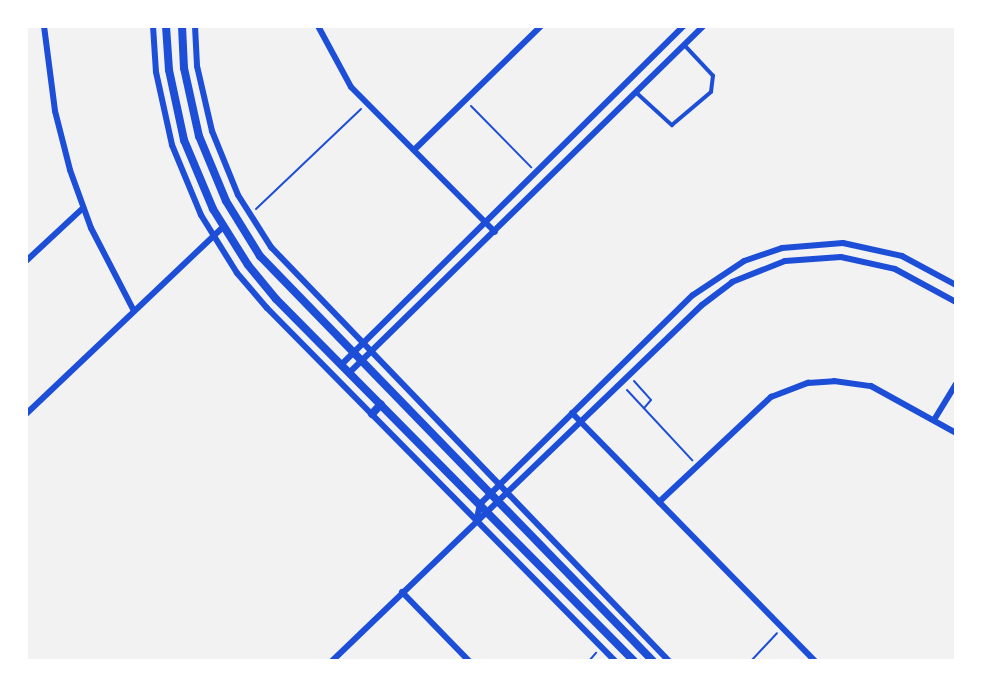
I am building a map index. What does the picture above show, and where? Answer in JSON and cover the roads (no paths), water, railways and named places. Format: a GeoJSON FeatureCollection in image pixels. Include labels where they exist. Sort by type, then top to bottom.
{"type":"FeatureCollection","features":[{"type":"Feature","properties":{"kind":"street"},"geometry":{"type":"LineString","coordinates":[[44,26],[55,111],[83,208],[133,309]]}},
{"type":"Feature","properties":{"kind":"street"},"geometry":{"type":"LineString","coordinates":[[153,26],[156,72],[172,145],[213,235],[267,309],[477,518],[615,661]]}},
{"type":"Feature","properties":{"kind":"street"},"geometry":{"type":"LineString","coordinates":[[166,26],[169,70],[181,128],[223,227],[261,283],[634,661]]}},
{"type":"Feature","properties":{"kind":"street"},"geometry":{"type":"LineString","coordinates":[[182,26],[193,113],[226,201],[274,273],[653,661]]}},
{"type":"Feature","properties":{"kind":"street"},"geometry":{"type":"LineString","coordinates":[[195,26],[199,77],[212,131],[250,216],[297,279],[669,661]]}},
{"type":"Feature","properties":{"kind":"street"},"geometry":{"type":"LineString","coordinates":[[318,26],[341,74],[367,104],[495,232]]}},
{"type":"Feature","properties":{"kind":"street"},"geometry":{"type":"LineString","coordinates":[[414,150],[541,26]]}},
{"type":"Feature","properties":{"kind":"street"},"geometry":{"type":"LineString","coordinates":[[342,364],[684,26]]}},
{"type":"Feature","properties":{"kind":"street"},"geometry":{"type":"LineString","coordinates":[[349,372],[495,232],[702,26]]}},
{"type":"Feature","properties":{"kind":"street"},"geometry":{"type":"LineString","coordinates":[[26,261],[83,208]]}},
{"type":"Feature","properties":{"kind":"street"},"geometry":{"type":"LineString","coordinates":[[26,414],[133,309],[223,227]]}},
{"type":"Feature","properties":{"kind":"street"},"geometry":{"type":"LineString","coordinates":[[477,518],[480,504],[499,485],[693,295],[726,270],[762,253],[802,244],[863,245],[902,256],[956,285]]}},
{"type":"Feature","properties":{"kind":"street"},"geometry":{"type":"LineString","coordinates":[[332,661],[477,518],[489,514],[717,293],[749,274],[785,261],[841,257],[877,263],[956,302]]}},
{"type":"Feature","properties":{"kind":"street"},"geometry":{"type":"LineString","coordinates":[[659,502],[771,397],[808,383],[834,381],[871,386],[956,433]]}},
{"type":"Feature","properties":{"kind":"street"},"geometry":{"type":"LineString","coordinates":[[934,420],[956,384]]}},
{"type":"Feature","properties":{"kind":"street"},"geometry":{"type":"LineString","coordinates":[[373,414],[382,404]]}},
{"type":"Feature","properties":{"kind":"street"},"geometry":{"type":"LineString","coordinates":[[572,413],[815,661]]}},
{"type":"Feature","properties":{"kind":"street"},"geometry":{"type":"LineString","coordinates":[[402,592],[469,661]]}},
{"type":"Feature","properties":{"kind":"lane"},"geometry":{"type":"LineString","coordinates":[[636,92],[672,125],[711,92],[713,76],[684,45]]}}]}
